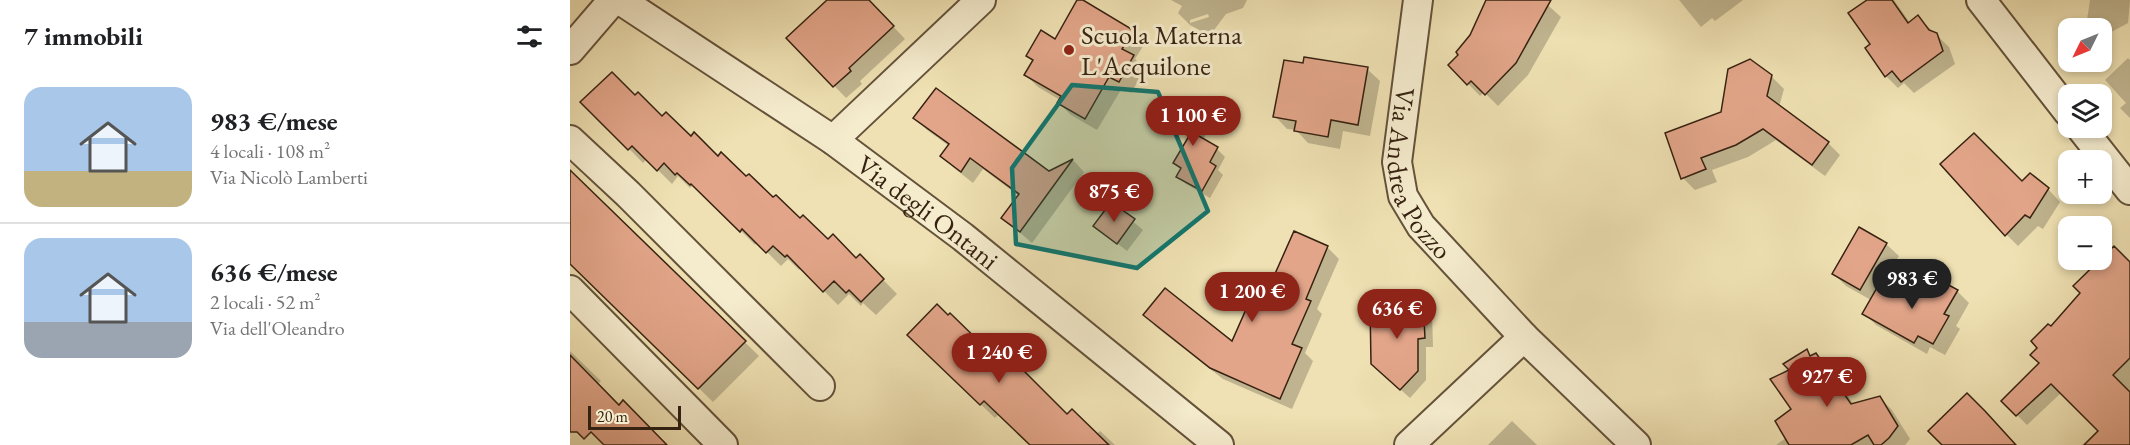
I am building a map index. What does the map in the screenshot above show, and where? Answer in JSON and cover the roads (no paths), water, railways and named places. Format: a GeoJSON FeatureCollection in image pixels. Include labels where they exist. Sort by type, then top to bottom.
{"type":"FeatureCollection","features":[{"type":"Feature","properties":{"kind":"street"},"geometry":{"type":"LineString","coordinates":[[570,50],[613,0]]}},
{"type":"Feature","properties":{"kind":"street","name":"Via degli Ontani"},"geometry":{"type":"LineString","coordinates":[[620,0],[833,140],[963,237],[1219,445]]}},
{"type":"Feature","properties":{"kind":"street"},"geometry":{"type":"LineString","coordinates":[[833,140],[981,0]]}},
{"type":"Feature","properties":{"kind":"street","name":"Via Andrea Pozzo"},"geometry":{"type":"LineString","coordinates":[[1418,0],[1397,162],[1403,196],[1422,226],[1524,338],[1636,445]]}},
{"type":"Feature","properties":{"kind":"street"},"geometry":{"type":"LineString","coordinates":[[1980,0],[2058,99]]}},
{"type":"Feature","properties":{"kind":"street"},"geometry":{"type":"LineString","coordinates":[[2089,138],[2130,190]]}},
{"type":"Feature","properties":{"kind":"street"},"geometry":{"type":"LineString","coordinates":[[570,140],[636,202],[820,386]]}},
{"type":"Feature","properties":{"kind":"street"},"geometry":{"type":"LineString","coordinates":[[570,290],[723,445]]}},
{"type":"Feature","properties":{"kind":"street"},"geometry":{"type":"LineString","coordinates":[[1409,445],[1524,338]]}},
{"type":"Feature","properties":{"kind":"place","name":"Scuola Materna L'Acquilone"},"geometry":{"type":"Point","coordinates":[1069,50]}}]}
